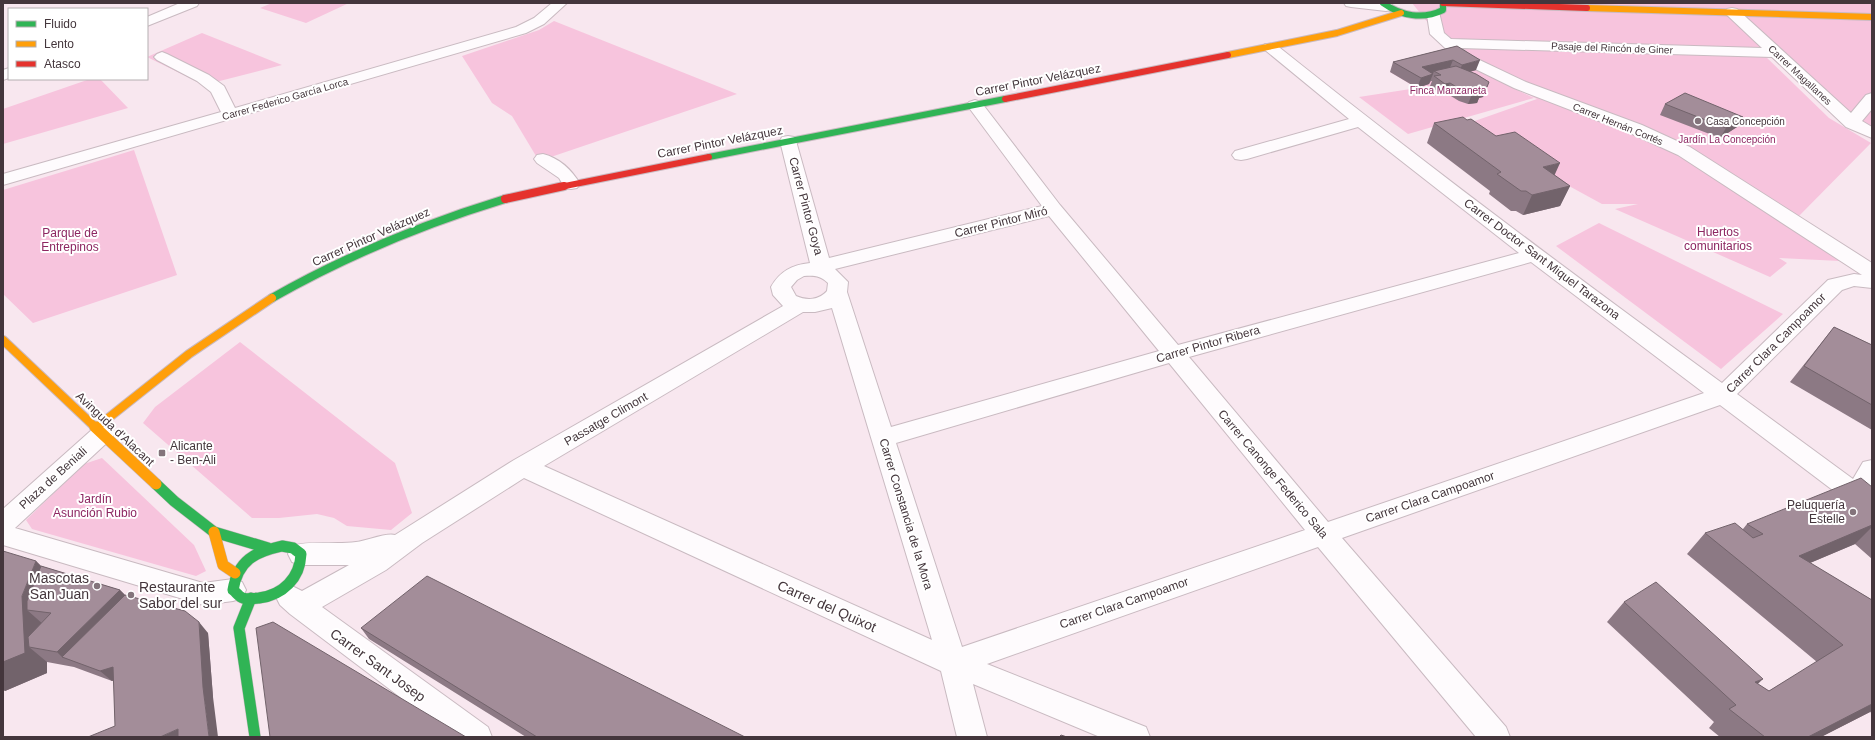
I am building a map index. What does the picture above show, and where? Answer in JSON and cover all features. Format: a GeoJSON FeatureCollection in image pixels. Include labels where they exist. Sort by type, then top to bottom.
{"type":"FeatureCollection","features":[{"type":"Feature","properties":{"kind":"street"},"geometry":{"type":"LineString","coordinates":[[148,22],[192,3]]}},
{"type":"Feature","properties":{"kind":"street","name":"Carrer Federico García Lorca"},"geometry":{"type":"LineString","coordinates":[[3,180],[521,30],[539,21],[560,3]]}},
{"type":"Feature","properties":{"kind":"street"},"geometry":{"type":"LineString","coordinates":[[1351,3],[1384,5],[1401,13],[1412,15],[1440,7],[1732,12],[1872,17]]}},
{"type":"Feature","properties":{"kind":"street","name":"Carrer Hernán Cortés"},"geometry":{"type":"LineString","coordinates":[[1440,7],[1437,34],[1464,58],[1520,85],[1636,129],[1684,151],[1872,272]]}},
{"type":"Feature","properties":{"kind":"street","name":"Carrer Magallanes"},"geometry":{"type":"LineString","coordinates":[[1732,12],[1852,124],[1872,133]]}},
{"type":"Feature","properties":{"kind":"street","name":"Carrer Pintor Velázquez"},"geometry":{"type":"LineString","coordinates":[[100,430],[221,331],[271,298],[345,259],[399,235],[458,214],[520,195],[571,184],[1336,34],[1369,25],[1401,13]]}},
{"type":"Feature","properties":{"kind":"street","name":"Pasaje del Rincón de Giner"},"geometry":{"type":"LineString","coordinates":[[1448,43],[1776,53]]}},
{"type":"Feature","properties":{"kind":"street","name":"Carrer Doctor Sant Miquel Tarazona"},"geometry":{"type":"LineString","coordinates":[[1270,47],[1361,121],[1534,255],[1864,500]]}},
{"type":"Feature","properties":{"kind":"street"},"geometry":{"type":"LineString","coordinates":[[162,57],[203,78],[218,89],[230,114]]}},
{"type":"Feature","properties":{"kind":"street"},"geometry":{"type":"LineString","coordinates":[[1852,124],[1872,98]]}},
{"type":"Feature","properties":{"kind":"street","name":"Carrer Pintor Miró"},"geometry":{"type":"LineString","coordinates":[[822,268],[1053,209],[975,105]]}},
{"type":"Feature","properties":{"kind":"street"},"geometry":{"type":"LineString","coordinates":[[1241,155],[1361,121]]}},
{"type":"Feature","properties":{"kind":"street","name":"Carrer Pintor Goya"},"geometry":{"type":"LineString","coordinates":[[788,141],[822,268]]}},
{"type":"Feature","properties":{"kind":"street"},"geometry":{"type":"LineString","coordinates":[[543,160],[566,175],[571,184]]}},
{"type":"Feature","properties":{"kind":"street","name":"Carrer Canonge Federico Sala"},"geometry":{"type":"LineString","coordinates":[[1053,209],[1323,534],[1496,737]]}},
{"type":"Feature","properties":{"kind":"street","name":"Carrer Pintor Ribera"},"geometry":{"type":"LineString","coordinates":[[883,438],[1174,354],[1534,255]]}},
{"type":"Feature","properties":{"kind":"street"},"geometry":{"type":"LineString","coordinates":[[822,268],[832,274],[838,282],[837,292],[824,302],[814,305],[800,305],[789,302],[783,296],[781,287],[783,282],[794,273],[803,270],[822,268]]}},
{"type":"Feature","properties":{"kind":"street","name":"Carrer Clara Campoamor"},"geometry":{"type":"LineString","coordinates":[[953,663],[1724,395],[1835,285],[1854,280],[1872,282]]}},
{"type":"Feature","properties":{"kind":"street","name":"Carrer Constancia de la Mora"},"geometry":{"type":"LineString","coordinates":[[837,292],[953,663],[972,737]]}},
{"type":"Feature","properties":{"kind":"street","name":"Passatge Climont"},"geometry":{"type":"LineString","coordinates":[[291,598],[377,562],[413,536],[523,468],[800,305]]}},
{"type":"Feature","properties":{"kind":"street","name":"Avinguda d'Alacant"},"geometry":{"type":"LineString","coordinates":[[3,340],[174,501],[214,532],[268,548]]}},
{"type":"Feature","properties":{"kind":"street","name":"Plaza de Beniali"},"geometry":{"type":"LineString","coordinates":[[3,524],[100,430]]}},
{"type":"Feature","properties":{"kind":"street","name":"Carrer del Quixot"},"geometry":{"type":"LineString","coordinates":[[523,468],[953,663],[1135,737]]}},
{"type":"Feature","properties":{"kind":"street"},"geometry":{"type":"LineString","coordinates":[[1864,500],[1872,469]]}},
{"type":"Feature","properties":{"kind":"street"},"geometry":{"type":"LineString","coordinates":[[214,532],[223,565],[240,587],[264,598],[291,598],[295,579],[302,565],[301,554],[293,548],[282,546],[268,548],[244,562],[240,587],[239,628],[255,737]]}},
{"type":"Feature","properties":{"kind":"street"},"geometry":{"type":"LineString","coordinates":[[3,535],[203,594],[240,587]]}},
{"type":"Feature","properties":{"kind":"street","name":"Passatge Climont"},"geometry":{"type":"LineString","coordinates":[[301,554],[335,556],[372,551],[413,536]]}},
{"type":"Feature","properties":{"kind":"street","name":"Carrer Sant Josep"},"geometry":{"type":"LineString","coordinates":[[291,598],[327,627],[477,737]]}},
{"type":"Feature","properties":{"kind":"green space"},"geometry":{"type":"Polygon","coordinates":[[[272,3],[349,3],[306,23],[260,8],[272,3]]]}},
{"type":"Feature","properties":{"kind":"green space","name":"Jardín La Concepción"},"geometry":{"type":"Polygon","coordinates":[[[1412,3],[1872,3],[1872,130],[1776,53],[1764,55],[1829,118],[1871,143],[1798,217],[1840,261],[1779,258],[1787,263],[1770,277],[1615,209],[1638,204],[1602,204],[1536,168],[1469,123],[1537,99],[1489,75],[1437,34],[1412,3]]]}},
{"type":"Feature","properties":{"kind":"green space"},"geometry":{"type":"Polygon","coordinates":[[[554,21],[737,94],[539,161],[512,116],[492,103],[462,56],[539,30],[554,21]]]}},
{"type":"Feature","properties":{"kind":"green space"},"geometry":{"type":"Polygon","coordinates":[[[202,33],[282,65],[204,85],[148,57],[202,33]]]}},
{"type":"Feature","properties":{"kind":"green space","name":"Finca Manzaneta"},"geometry":{"type":"Polygon","coordinates":[[[1454,56],[1476,70],[1534,98],[1408,134],[1359,97],[1417,88],[1390,72],[1454,56]]]}},
{"type":"Feature","properties":{"kind":"green space"},"geometry":{"type":"Polygon","coordinates":[[[87,80],[101,80],[128,108],[3,144],[3,109],[87,80]]]}},
{"type":"Feature","properties":{"kind":"green space","name":"Parque de Entrepinos"},"geometry":{"type":"Polygon","coordinates":[[[134,150],[177,275],[33,323],[3,294],[3,190],[134,150]]]}},
{"type":"Feature","properties":{"kind":"green space"},"geometry":{"type":"Polygon","coordinates":[[[1599,223],[1783,314],[1721,369],[1556,246],[1599,223]]]}},
{"type":"Feature","properties":{"kind":"green space"},"geometry":{"type":"Polygon","coordinates":[[[240,342],[395,463],[412,513],[391,530],[347,526],[334,518],[317,514],[279,518],[252,518],[143,423],[155,407],[240,342]]]}},
{"type":"Feature","properties":{"kind":"green space","name":"Jardín Asunción Rubio"},"geometry":{"type":"Polygon","coordinates":[[[102,458],[194,545],[206,571],[196,576],[32,529],[26,520],[84,464],[102,458]]]}},
{"type":"Feature","properties":{"kind":"building"},"geometry":{"type":"Polygon","coordinates":[[[1457,46],[1480,60],[1462,65],[1453,60],[1422,67],[1433,74],[1421,78],[1393,62],[1457,46]]]}},
{"type":"Feature","properties":{"kind":"building"},"geometry":{"type":"Polygon","coordinates":[[[1456,66],[1476,74],[1489,82],[1487,87],[1476,89],[1481,92],[1472,94],[1463,91],[1450,83],[1445,84],[1434,76],[1441,75],[1434,71],[1456,66]]]}},
{"type":"Feature","properties":{"kind":"building"},"geometry":{"type":"Polygon","coordinates":[[[1685,93],[1743,117],[1726,128],[1665,104],[1685,93]]]}},
{"type":"Feature","properties":{"kind":"building"},"geometry":{"type":"Polygon","coordinates":[[[1463,117],[1467,120],[1471,119],[1496,136],[1515,132],[1560,163],[1543,167],[1570,186],[1532,195],[1526,191],[1521,191],[1497,174],[1501,172],[1434,123],[1463,117]]]}},
{"type":"Feature","properties":{"kind":"building"},"geometry":{"type":"Polygon","coordinates":[[[1834,327],[1872,345],[1872,405],[1804,366],[1834,327]]]}},
{"type":"Feature","properties":{"kind":"building"},"geometry":{"type":"Polygon","coordinates":[[[1861,478],[1872,487],[1872,525],[1799,556],[1872,600],[1872,704],[1808,737],[1765,737],[1729,709],[1736,705],[1624,602],[1656,582],[1763,679],[1755,682],[1769,691],[1843,645],[1705,533],[1735,523],[1753,538],[1763,534],[1747,524],[1861,478]]]}},
{"type":"Feature","properties":{"kind":"building"},"geometry":{"type":"Polygon","coordinates":[[[3,551],[36,561],[22,596],[25,653],[3,662],[3,551]]]}},
{"type":"Feature","properties":{"kind":"building"},"geometry":{"type":"Polygon","coordinates":[[[41,566],[120,590],[57,652],[29,647],[28,637],[51,613],[27,610],[27,601],[41,566]]]}},
{"type":"Feature","properties":{"kind":"building"},"geometry":{"type":"Polygon","coordinates":[[[427,576],[745,737],[537,737],[361,628],[427,576]]]}},
{"type":"Feature","properties":{"kind":"building"},"geometry":{"type":"Polygon","coordinates":[[[125,595],[185,611],[199,622],[203,687],[209,737],[178,737],[178,729],[160,737],[88,737],[115,726],[113,667],[100,671],[62,657],[125,595]]]}},
{"type":"Feature","properties":{"kind":"building"},"geometry":{"type":"Polygon","coordinates":[[[273,622],[466,737],[270,737],[256,628],[273,622]]]}},
{"type":"Feature","properties":{"kind":"traffic: fast"},"geometry":{"type":"LineString","coordinates":[[1383,3],[1397,11],[1413,16],[1429,15],[1443,10],[1443,3]]}},
{"type":"Feature","properties":{"kind":"traffic: fast"},"geometry":{"type":"LineString","coordinates":[[709,157],[1005,99]]}},
{"type":"Feature","properties":{"kind":"traffic: fast"},"geometry":{"type":"LineString","coordinates":[[272,298],[299,282],[385,241],[445,218],[505,199]]}},
{"type":"Feature","properties":{"kind":"traffic: fast"},"geometry":{"type":"LineString","coordinates":[[156,484],[174,501],[214,532],[268,548]]}},
{"type":"Feature","properties":{"kind":"traffic: fast"},"geometry":{"type":"LineString","coordinates":[[282,546],[293,548],[301,554],[301,563],[298,571],[294,579],[288,585],[273,595],[255,598],[243,598],[233,590],[238,572],[248,559],[256,554],[282,546]]}},
{"type":"Feature","properties":{"kind":"traffic: fast"},"geometry":{"type":"LineString","coordinates":[[251,598],[239,628],[255,737]]}},
{"type":"Feature","properties":{"kind":"traffic: slow"},"geometry":{"type":"LineString","coordinates":[[1587,8],[1872,17]]}},
{"type":"Feature","properties":{"kind":"traffic: slow"},"geometry":{"type":"LineString","coordinates":[[1228,55],[1337,33],[1401,13]]}},
{"type":"Feature","properties":{"kind":"traffic: slow"},"geometry":{"type":"LineString","coordinates":[[97,427],[189,354],[272,298]]}},
{"type":"Feature","properties":{"kind":"traffic: slow"},"geometry":{"type":"LineString","coordinates":[[3,340],[156,484]]}},
{"type":"Feature","properties":{"kind":"traffic: slow"},"geometry":{"type":"LineString","coordinates":[[214,532],[223,565],[235,573]]}},
{"type":"Feature","properties":{"kind":"traffic: jam"},"geometry":{"type":"LineString","coordinates":[[1443,3],[1587,8]]}},
{"type":"Feature","properties":{"kind":"traffic: jam"},"geometry":{"type":"LineString","coordinates":[[1005,99],[1228,55]]}},
{"type":"Feature","properties":{"kind":"traffic: jam"},"geometry":{"type":"LineString","coordinates":[[505,199],[571,184],[709,157]]}},
{"type":"Feature","properties":{"kind":"place","name":"Casa Concepción"},"geometry":{"type":"Point","coordinates":[1698,121]}},
{"type":"Feature","properties":{"kind":"place","name":"Alicante - Ben-Ali"},"geometry":{"type":"Point","coordinates":[162,453]}},
{"type":"Feature","properties":{"kind":"place","name":"Peluquería Estelle"},"geometry":{"type":"Point","coordinates":[1853,512]}},
{"type":"Feature","properties":{"kind":"place","name":"Mascotas San Juan"},"geometry":{"type":"Point","coordinates":[97,586]}},
{"type":"Feature","properties":{"kind":"place","name":"Restaurante Sabor del sur"},"geometry":{"type":"Point","coordinates":[131,595]}},
{"type":"Feature","properties":{"kind":"park label","name":"Huertos comunitarios"},"geometry":{"type":"Point","coordinates":[1718,239]}}]}
